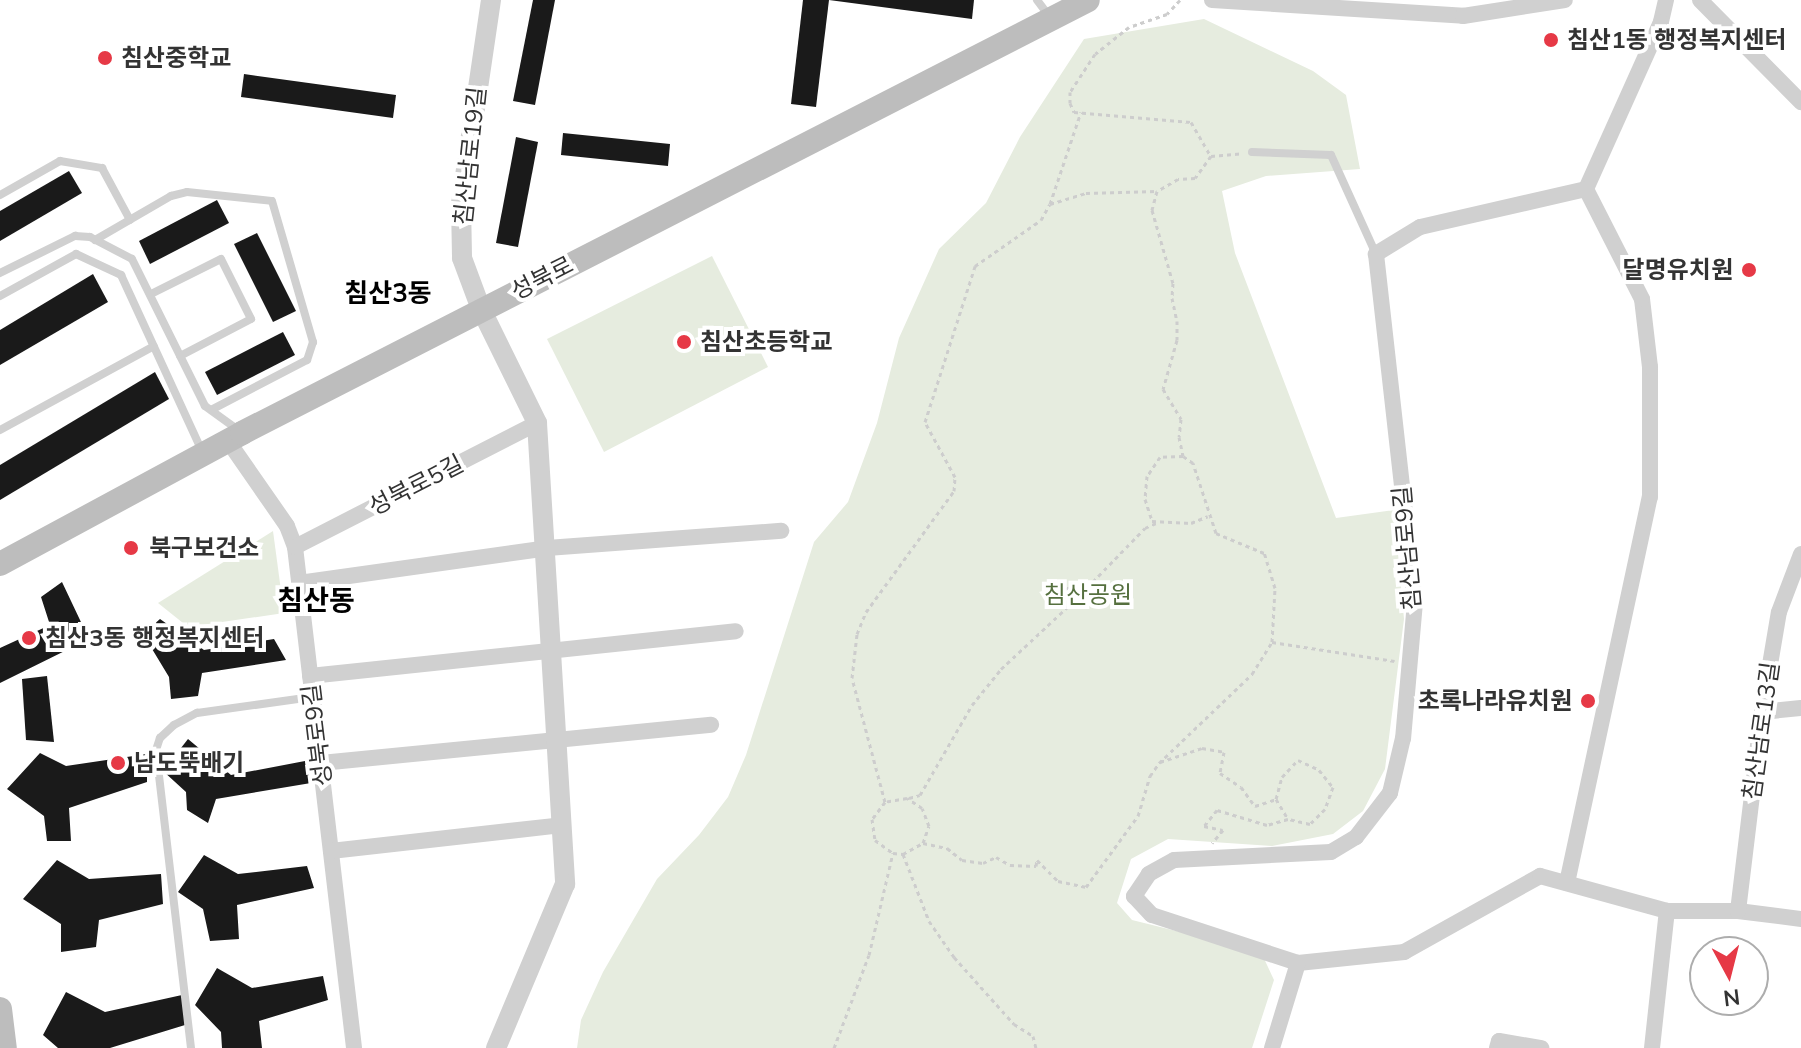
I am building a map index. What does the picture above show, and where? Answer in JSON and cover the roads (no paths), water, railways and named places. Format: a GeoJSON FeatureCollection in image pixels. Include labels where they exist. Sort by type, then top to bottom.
{"type":"FeatureCollection","features":[{"type":"Feature","properties":{"kind":"main road","name":"성북로"},"geometry":{"type":"LineString","coordinates":[[0,564],[1044,9],[1088,0]]}},
{"type":"Feature","properties":{"kind":"main road"},"geometry":{"type":"LineString","coordinates":[[0,1009],[5,1048]]}},
{"type":"Feature","properties":{"kind":"street","name":"침산남로19길"},"geometry":{"type":"LineString","coordinates":[[481,309],[462,258],[461,204],[491,0]]}},
{"type":"Feature","properties":{"kind":"street"},"geometry":{"type":"LineString","coordinates":[[1212,0],[1428,7],[1463,16],[1565,0]]}},
{"type":"Feature","properties":{"kind":"street"},"geometry":{"type":"LineString","coordinates":[[1586,189],[1661,22],[1666,0]]}},
{"type":"Feature","properties":{"kind":"street"},"geometry":{"type":"LineString","coordinates":[[1700,0],[1801,102]]}},
{"type":"Feature","properties":{"kind":"street"},"geometry":{"type":"LineString","coordinates":[[1376,254],[1420,227],[1586,189]]}},
{"type":"Feature","properties":{"kind":"street"},"geometry":{"type":"LineString","coordinates":[[1567,883],[1650,497],[1650,367],[1642,299],[1586,189]]}},
{"type":"Feature","properties":{"kind":"street","name":"침산남로9길"},"geometry":{"type":"LineString","coordinates":[[1298,963],[1152,915],[1134,896],[1149,874],[1174,860],[1331,852],[1356,837],[1390,793],[1403,738],[1415,602],[1376,254]]}},
{"type":"Feature","properties":{"kind":"street"},"geometry":{"type":"LineString","coordinates":[[481,309],[537,423],[547,548],[565,884],[496,1048]]}},
{"type":"Feature","properties":{"kind":"street","name":"성북로5길"},"geometry":{"type":"LineString","coordinates":[[295,547],[537,423]]}},
{"type":"Feature","properties":{"kind":"street","name":"성북로9길"},"geometry":{"type":"LineString","coordinates":[[235,437],[287,526],[295,547],[354,1048]]}},
{"type":"Feature","properties":{"kind":"street"},"geometry":{"type":"LineString","coordinates":[[299,583],[547,548],[781,531]]}},
{"type":"Feature","properties":{"kind":"street","name":"침산남로13길"},"geometry":{"type":"LineString","coordinates":[[1738,911],[1762,712],[1779,612],[1801,554]]}},
{"type":"Feature","properties":{"kind":"street"},"geometry":{"type":"LineString","coordinates":[[310,676],[736,631]]}},
{"type":"Feature","properties":{"kind":"street"},"geometry":{"type":"LineString","coordinates":[[1762,712],[1801,708]]}},
{"type":"Feature","properties":{"kind":"street"},"geometry":{"type":"LineString","coordinates":[[321,763],[711,725]]}},
{"type":"Feature","properties":{"kind":"street"},"geometry":{"type":"LineString","coordinates":[[331,851],[562,825]]}},
{"type":"Feature","properties":{"kind":"street"},"geometry":{"type":"LineString","coordinates":[[1272,1048],[1298,963],[1404,952],[1540,876],[1667,911],[1738,911],[1801,919]]}},
{"type":"Feature","properties":{"kind":"street"},"geometry":{"type":"LineString","coordinates":[[1652,1048],[1667,911]]}},
{"type":"Feature","properties":{"kind":"street"},"geometry":{"type":"LineString","coordinates":[[1497,1048],[1499,1041],[1541,1048]]}},
{"type":"Feature","properties":{"kind":"lane"},"geometry":{"type":"LineString","coordinates":[[1252,152],[1331,155],[1376,254]]}},
{"type":"Feature","properties":{"kind":"lane"},"geometry":{"type":"LineString","coordinates":[[0,195],[60,161],[102,168],[130,220]]}},
{"type":"Feature","properties":{"kind":"lane"},"geometry":{"type":"LineString","coordinates":[[95,240],[171,196],[187,192],[272,201],[313,342],[307,360],[211,410]]}},
{"type":"Feature","properties":{"kind":"lane"},"geometry":{"type":"LineString","coordinates":[[0,273],[75,236],[95,240],[132,259],[205,406],[235,437]]}},
{"type":"Feature","properties":{"kind":"lane"},"geometry":{"type":"LineString","coordinates":[[0,296],[76,254],[121,275],[204,454]]}},
{"type":"Feature","properties":{"kind":"lane"},"geometry":{"type":"LineString","coordinates":[[151,294],[221,259],[251,319],[180,356]]}},
{"type":"Feature","properties":{"kind":"lane"},"geometry":{"type":"LineString","coordinates":[[0,430],[154,346]]}},
{"type":"Feature","properties":{"kind":"lane"},"geometry":{"type":"LineString","coordinates":[[191,1048],[156,775],[156,750],[160,738],[174,725],[197,713],[313,697]]}},
{"type":"Feature","properties":{"kind":"place","name":"침산1동 행정복지센터"},"geometry":{"type":"Point","coordinates":[1551,40]}},
{"type":"Feature","properties":{"kind":"place","name":"침산중학교"},"geometry":{"type":"Point","coordinates":[105,58]}},
{"type":"Feature","properties":{"kind":"place","name":"달명유치원"},"geometry":{"type":"Point","coordinates":[1749,270]}},
{"type":"Feature","properties":{"kind":"place","name":"침산초등학교"},"geometry":{"type":"Point","coordinates":[684,342]}},
{"type":"Feature","properties":{"kind":"place","name":"북구보건소"},"geometry":{"type":"Point","coordinates":[131,548]}},
{"type":"Feature","properties":{"kind":"place","name":"침산3동 행정복지센터"},"geometry":{"type":"Point","coordinates":[29,638]}},
{"type":"Feature","properties":{"kind":"place","name":"초록나라유치원"},"geometry":{"type":"Point","coordinates":[1588,701]}},
{"type":"Feature","properties":{"kind":"place","name":"남도뚝배기"},"geometry":{"type":"Point","coordinates":[118,763]}},
{"type":"Feature","properties":{"kind":"district","name":"침산3동"},"geometry":{"type":"Point","coordinates":[388,293]}},
{"type":"Feature","properties":{"kind":"district","name":"침산동"},"geometry":{"type":"Point","coordinates":[316,600]}},
{"type":"Feature","properties":{"kind":"park label","name":"침산공원"},"geometry":{"type":"Point","coordinates":[1088,595]}}]}
